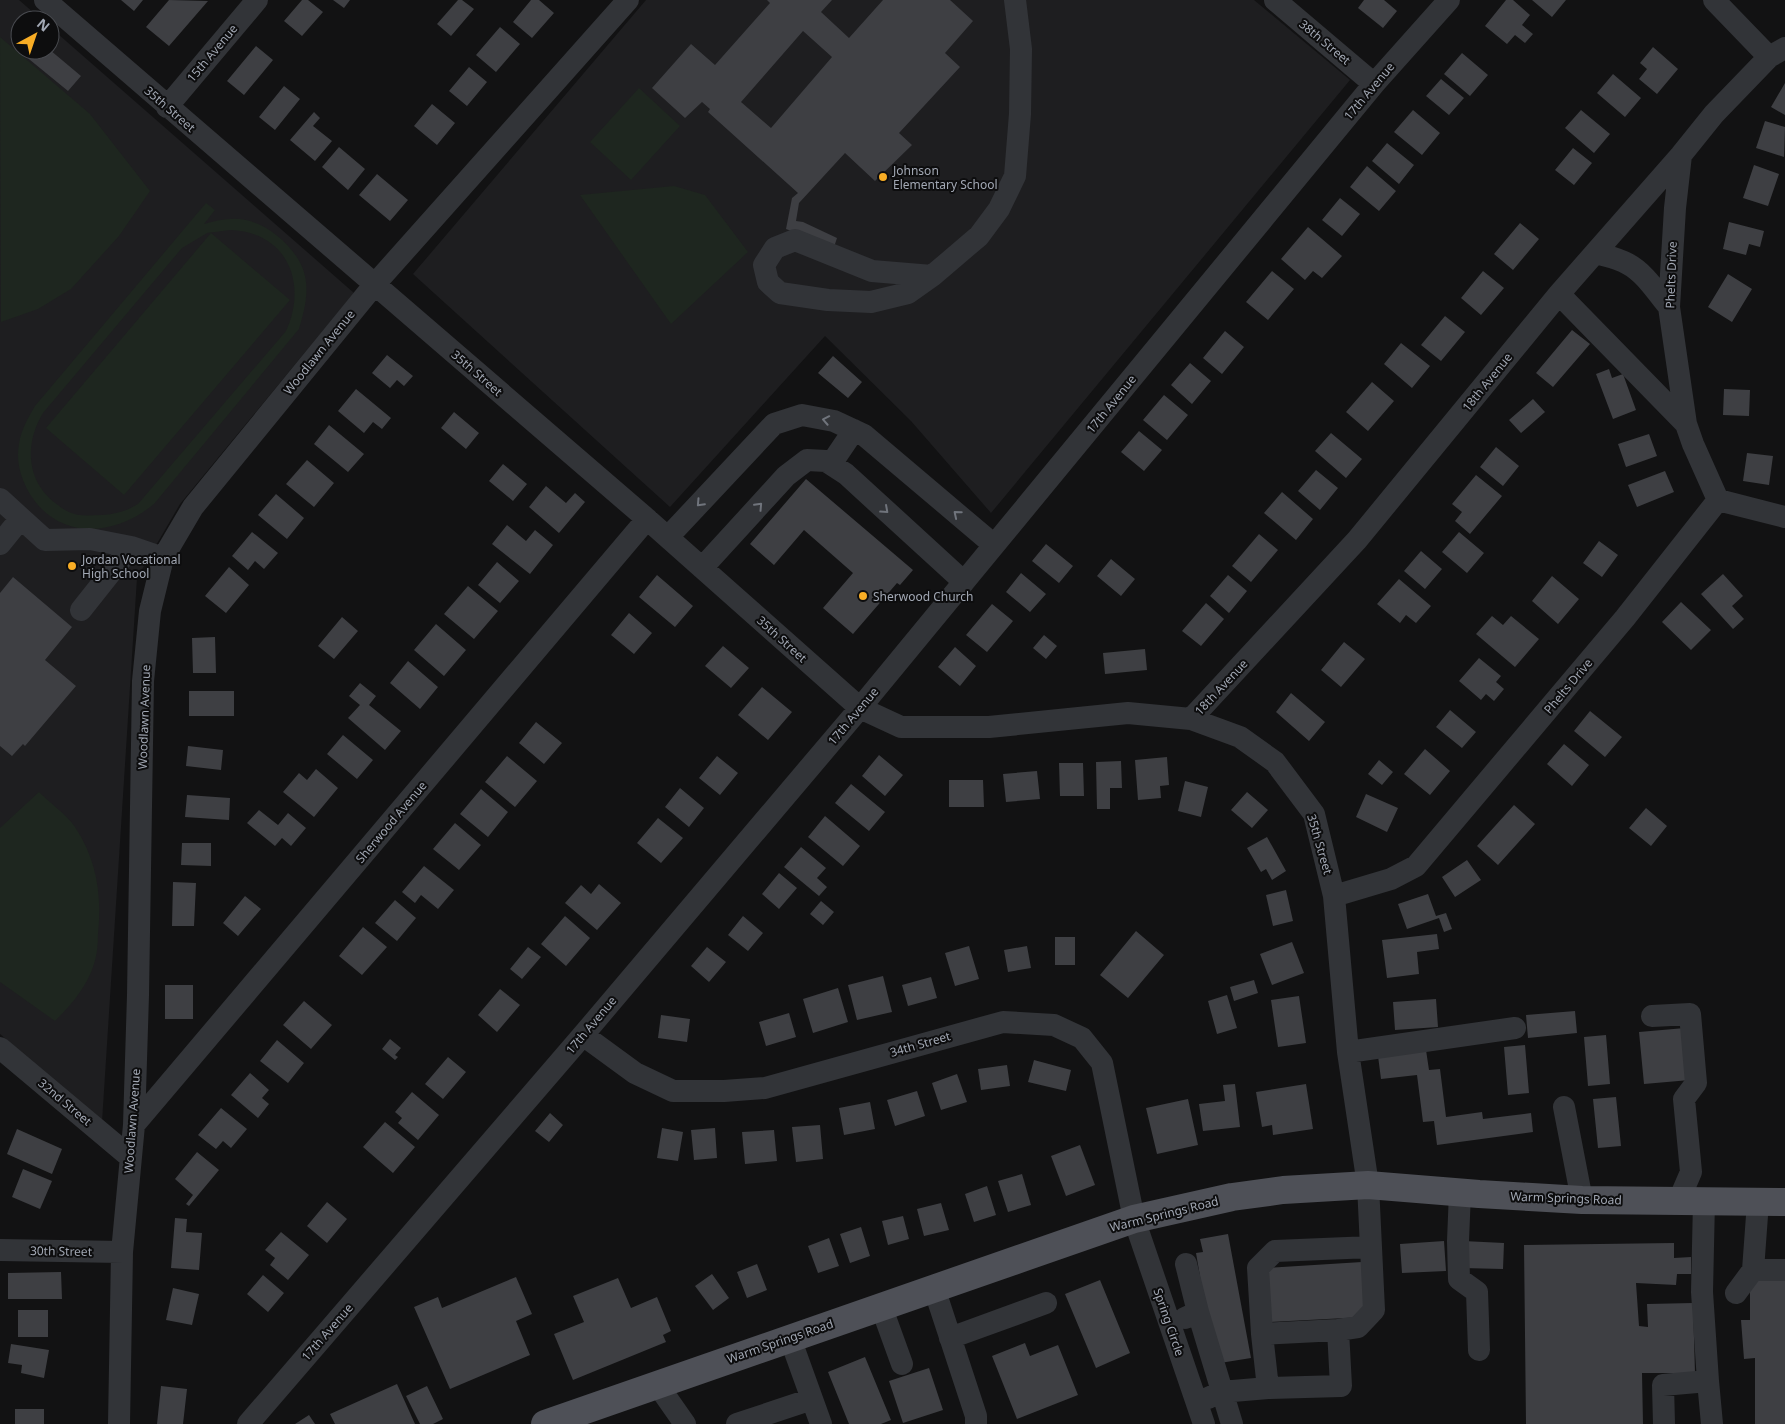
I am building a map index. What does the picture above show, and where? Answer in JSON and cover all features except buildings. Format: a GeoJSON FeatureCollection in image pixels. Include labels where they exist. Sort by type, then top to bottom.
{"type":"FeatureCollection","features":[{"type":"Feature","properties":{"kind":"main road","name":"Warm Springs Road"},"geometry":{"type":"LineString","coordinates":[[545,1424],[1134,1219],[1232,1197],[1283,1190],[1368,1185],[1582,1200],[1772,1202]]}},
{"type":"Feature","properties":{"kind":"street","name":"35th Street"},"geometry":{"type":"LineString","coordinates":[[45,0],[668,537],[860,708],[901,727],[989,726],[1128,713],[1191,719],[1240,738],[1274,762],[1314,814],[1334,896],[1348,1052],[1368,1185],[1374,1310],[1358,1327],[1338,1330],[1262,1334]]}},
{"type":"Feature","properties":{"kind":"street","name":"15th Avenue"},"geometry":{"type":"LineString","coordinates":[[167,106],[257,0]]}},
{"type":"Feature","properties":{"kind":"street","name":"Woodlawn Avenue"},"geometry":{"type":"LineString","coordinates":[[119,1424],[122,1252],[134,1125],[143,681],[150,611],[163,558],[192,507],[375,284],[628,0]]}},
{"type":"Feature","properties":{"kind":"street"},"geometry":{"type":"LineString","coordinates":[[932,276],[872,271],[796,240],[775,248],[764,265],[768,282],[780,293],[828,300],[871,302],[908,293],[932,276],[979,236],[999,208],[1015,176],[1020,114],[1021,49],[1015,0]]}},
{"type":"Feature","properties":{"kind":"street","name":"38th Street"},"geometry":{"type":"LineString","coordinates":[[1275,0],[1374,84]]}},
{"type":"Feature","properties":{"kind":"street","name":"17th Avenue"},"geometry":{"type":"LineString","coordinates":[[248,1424],[583,1035],[860,708],[1374,84],[1449,0]]}},
{"type":"Feature","properties":{"kind":"street"},"geometry":{"type":"LineString","coordinates":[[1714,0],[1777,52]]}},
{"type":"Feature","properties":{"kind":"street","name":"18th Avenue"},"geometry":{"type":"LineString","coordinates":[[1191,719],[1357,540],[1559,294],[1681,155],[1714,114],[1777,52]]}},
{"type":"Feature","properties":{"kind":"street","name":"Phelts Drive"},"geometry":{"type":"LineString","coordinates":[[1334,896],[1391,879],[1416,866],[1625,618],[1718,500],[1686,424],[1669,307],[1675,208],[1681,155]]}},
{"type":"Feature","properties":{"kind":"street"},"geometry":{"type":"LineString","coordinates":[[1595,253],[1616,258],[1630,265],[1645,278],[1669,307]]}},
{"type":"Feature","properties":{"kind":"street","name":"Phelts Drive"},"geometry":{"type":"LineString","coordinates":[[1559,294],[1686,424]]}},
{"type":"Feature","properties":{"kind":"street"},"geometry":{"type":"LineString","coordinates":[[668,537],[774,424],[802,415],[834,421],[864,435],[994,545]]}},
{"type":"Feature","properties":{"kind":"street"},"geometry":{"type":"LineString","coordinates":[[831,464],[854,430]]}},
{"type":"Feature","properties":{"kind":"street"},"geometry":{"type":"LineString","coordinates":[[702,568],[786,476],[807,460],[826,461],[846,474],[964,582]]}},
{"type":"Feature","properties":{"kind":"street"},"geometry":{"type":"LineString","coordinates":[[0,498],[45,540],[90,539],[131,547],[163,558]]}},
{"type":"Feature","properties":{"kind":"street"},"geometry":{"type":"LineString","coordinates":[[1718,500],[1785,517]]}},
{"type":"Feature","properties":{"kind":"street"},"geometry":{"type":"LineString","coordinates":[[0,544],[21,518]]}},
{"type":"Feature","properties":{"kind":"street","name":"Sherwood Avenue"},"geometry":{"type":"LineString","coordinates":[[134,1125],[647,519]]}},
{"type":"Feature","properties":{"kind":"street"},"geometry":{"type":"LineString","coordinates":[[82,610],[131,547]]}},
{"type":"Feature","properties":{"kind":"street"},"geometry":{"type":"LineString","coordinates":[[1652,1016],[1690,1014],[1696,1083],[1684,1099],[1691,1172],[1691,1200],[1702,1292],[1712,1424]]}},
{"type":"Feature","properties":{"kind":"street","name":"34th Street"},"geometry":{"type":"LineString","coordinates":[[583,1035],[635,1073],[674,1091],[724,1091],[765,1088],[1003,1022],[1054,1025],[1082,1038],[1102,1063],[1134,1219]]}},
{"type":"Feature","properties":{"kind":"street"},"geometry":{"type":"LineString","coordinates":[[1348,1052],[1515,1028]]}},
{"type":"Feature","properties":{"kind":"street","name":"32nd Street"},"geometry":{"type":"LineString","coordinates":[[0,1048],[130,1157]]}},
{"type":"Feature","properties":{"kind":"street"},"geometry":{"type":"LineString","coordinates":[[1564,1107],[1582,1200]]}},
{"type":"Feature","properties":{"kind":"street"},"geometry":{"type":"LineString","coordinates":[[1460,1192],[1459,1279],[1477,1292],[1479,1350]]}},
{"type":"Feature","properties":{"kind":"street"},"geometry":{"type":"LineString","coordinates":[[1736,1293],[1753,1270],[1772,1202]]}},
{"type":"Feature","properties":{"kind":"street","name":"Spring Circle"},"geometry":{"type":"LineString","coordinates":[[1134,1219],[1204,1424]]}},
{"type":"Feature","properties":{"kind":"street"},"geometry":{"type":"LineString","coordinates":[[1268,1388],[1258,1268],[1276,1251],[1371,1247]]}},
{"type":"Feature","properties":{"kind":"street","name":"30th Street"},"geometry":{"type":"LineString","coordinates":[[0,1250],[122,1252]]}},
{"type":"Feature","properties":{"kind":"street"},"geometry":{"type":"LineString","coordinates":[[1186,1264],[1198,1312],[1232,1424]]}},
{"type":"Feature","properties":{"kind":"street"},"geometry":{"type":"LineString","coordinates":[[1753,1270],[1785,1270]]}},
{"type":"Feature","properties":{"kind":"street"},"geometry":{"type":"LineString","coordinates":[[934,1288],[976,1416],[976,1424]]}},
{"type":"Feature","properties":{"kind":"street"},"geometry":{"type":"LineString","coordinates":[[950,1338],[1046,1303]]}},
{"type":"Feature","properties":{"kind":"street"},"geometry":{"type":"LineString","coordinates":[[881,1306],[902,1364]]}},
{"type":"Feature","properties":{"kind":"street"},"geometry":{"type":"LineString","coordinates":[[1170,1324],[1198,1312]]}},
{"type":"Feature","properties":{"kind":"street"},"geometry":{"type":"LineString","coordinates":[[1197,1403],[1221,1392],[1268,1388],[1342,1386],[1338,1330]]}},
{"type":"Feature","properties":{"kind":"street"},"geometry":{"type":"LineString","coordinates":[[790,1338],[821,1424]]}},
{"type":"Feature","properties":{"kind":"street"},"geometry":{"type":"LineString","coordinates":[[1664,1424],[1663,1385],[1708,1382]]}},
{"type":"Feature","properties":{"kind":"street"},"geometry":{"type":"LineString","coordinates":[[657,1384],[685,1424]]}},
{"type":"Feature","properties":{"kind":"street"},"geometry":{"type":"LineString","coordinates":[[737,1424],[812,1399]]}},
{"type":"Feature","properties":{"kind":"shaded area","name":"Jordan Vocational High School"},"geometry":{"type":"Polygon","coordinates":[[[0,0],[19,0],[30,10],[10,10],[10,60],[60,60],[60,36],[354,293],[180,504],[137,578],[102,1122],[0,1034],[0,0]]]}},
{"type":"Feature","properties":{"kind":"shaded area","name":"Johnson Elementary School"},"geometry":{"type":"Polygon","coordinates":[[[646,0],[1254,0],[1350,80],[991,513],[911,421],[825,336],[670,507],[413,274],[646,0]]]}},
{"type":"Feature","properties":{"kind":"shaded area"},"geometry":{"type":"Polygon","coordinates":[[[0,37],[10,46],[10,60],[27,60],[90,114],[150,191],[119,236],[71,289],[38,309],[1,322],[0,37]]]}},
{"type":"Feature","properties":{"kind":"shaded area"},"geometry":{"type":"Polygon","coordinates":[[[639,88],[680,126],[631,180],[590,142],[639,88]]]}},
{"type":"Feature","properties":{"kind":"shaded area"},"geometry":{"type":"Polygon","coordinates":[[[674,186],[705,195],[748,252],[671,324],[580,195],[674,186]]]}},
{"type":"Feature","properties":{"kind":"shaded area"},"geometry":{"type":"Polygon","coordinates":[[[206,203],[215,210],[204,224],[230,219],[241,219],[255,223],[265,227],[283,240],[297,257],[305,276],[306,289],[304,310],[299,329],[154,504],[138,515],[121,523],[103,528],[86,529],[69,526],[53,518],[39,506],[27,489],[19,467],[18,456],[21,434],[35,406],[206,203]],[[230,230],[207,233],[182,248],[43,413],[33,437],[31,462],[39,486],[47,496],[63,509],[79,515],[102,515],[121,512],[138,504],[286,331],[295,295],[293,278],[288,263],[279,250],[266,240],[250,233],[230,230]]]}},
{"type":"Feature","properties":{"kind":"shaded area"},"geometry":{"type":"Polygon","coordinates":[[[211,233],[290,300],[124,495],[46,428],[211,233]]]}},
{"type":"Feature","properties":{"kind":"shaded area"},"geometry":{"type":"Polygon","coordinates":[[[39,792],[68,818],[82,840],[93,865],[99,906],[97,953],[91,972],[73,1002],[55,1021],[0,982],[0,828],[39,792]]]}},
{"type":"Feature","properties":{"kind":"place","name":"Johnson Elementary School"},"geometry":{"type":"Point","coordinates":[883,177]}},
{"type":"Feature","properties":{"kind":"place","name":"Jordan Vocational High School"},"geometry":{"type":"Point","coordinates":[72,566]}},
{"type":"Feature","properties":{"kind":"place","name":"Sherwood Church"},"geometry":{"type":"Point","coordinates":[863,596]}}]}
